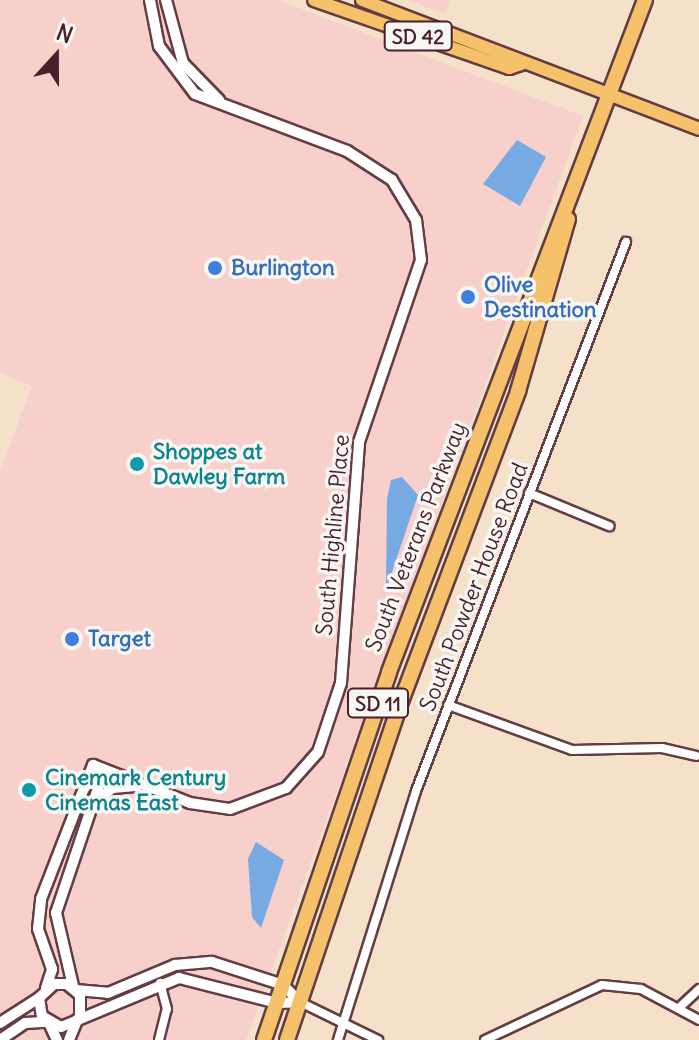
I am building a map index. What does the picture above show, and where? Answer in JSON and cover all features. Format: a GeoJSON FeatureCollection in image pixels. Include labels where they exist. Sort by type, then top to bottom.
{"type":"FeatureCollection","features":[{"type":"Feature","properties":{"kind":"highway","name":"South Veterans Parkway"},"geometry":{"type":"LineString","coordinates":[[264,1040],[389,672],[575,191],[645,0]]}},
{"type":"Feature","properties":{"kind":"highway","name":"South Veterans Parkway"},"geometry":{"type":"LineString","coordinates":[[287,1040],[405,690],[518,391],[575,191]]}},
{"type":"Feature","properties":{"kind":"main road","name":"SD 42"},"geometry":{"type":"LineString","coordinates":[[314,0],[509,68],[521,64]]}},
{"type":"Feature","properties":{"kind":"main road","name":"SD 42"},"geometry":{"type":"LineString","coordinates":[[362,0],[508,52],[521,64],[610,96]]}},
{"type":"Feature","properties":{"kind":"main road"},"geometry":{"type":"LineString","coordinates":[[610,96],[699,129]]}},
{"type":"Feature","properties":{"kind":"street","name":"South Highline Place"},"geometry":{"type":"LineString","coordinates":[[46,988],[52,969],[38,929],[41,899],[93,765],[210,808],[244,806],[286,788],[318,752],[341,683],[359,442],[420,271],[416,220],[383,171],[195,94],[159,46],[150,0]]}},
{"type":"Feature","properties":{"kind":"street","name":"South Highline Place"},"geometry":{"type":"LineString","coordinates":[[166,0],[175,40],[195,79],[228,105]]}},
{"type":"Feature","properties":{"kind":"street","name":"South Powder House Road"},"geometry":{"type":"LineString","coordinates":[[338,1040],[448,705],[626,242]]}},
{"type":"Feature","properties":{"kind":"street"},"geometry":{"type":"LineString","coordinates":[[529,493],[609,526]]}},
{"type":"Feature","properties":{"kind":"street"},"geometry":{"type":"LineString","coordinates":[[448,705],[572,750],[662,748],[696,756]]}},
{"type":"Feature","properties":{"kind":"street"},"geometry":{"type":"LineString","coordinates":[[69,1040],[79,1017],[75,988],[55,921],[87,812],[104,770]]}},
{"type":"Feature","properties":{"kind":"street"},"geometry":{"type":"LineString","coordinates":[[87,812],[113,788],[151,788]]}},
{"type":"Feature","properties":{"kind":"street"},"geometry":{"type":"LineString","coordinates":[[0,1023],[39,998],[46,988],[108,993],[200,962],[283,985],[300,1002],[346,1020],[378,1040]]}},
{"type":"Feature","properties":{"kind":"street"},"geometry":{"type":"LineString","coordinates":[[0,1040],[25,1023],[48,1022],[61,1027],[160,983],[199,978],[277,1003],[300,1002]]}},
{"type":"Feature","properties":{"kind":"street"},"geometry":{"type":"LineString","coordinates":[[159,1040],[167,1009],[160,983]]}},
{"type":"Feature","properties":{"kind":"street"},"geometry":{"type":"LineString","coordinates":[[485,1040],[602,985],[641,989],[681,1006],[699,1020]]}},
{"type":"Feature","properties":{"kind":"street"},"geometry":{"type":"LineString","coordinates":[[681,1006],[699,989]]}},
{"type":"Feature","properties":{"kind":"street"},"geometry":{"type":"LineString","coordinates":[[39,998],[57,1040]]}},
{"type":"Feature","properties":{"kind":"shaded area"},"geometry":{"type":"Polygon","coordinates":[[[0,0],[278,0],[583,116],[246,1040],[0,1040],[0,472],[32,386],[0,373],[0,0]]]}},
{"type":"Feature","properties":{"kind":"shaded area"},"geometry":{"type":"Polygon","coordinates":[[[407,0],[450,0],[445,14],[407,0]]]}},
{"type":"Feature","properties":{"kind":"water"},"geometry":{"type":"Polygon","coordinates":[[[517,140],[546,157],[520,206],[483,184],[517,140]]]}},
{"type":"Feature","properties":{"kind":"water"},"geometry":{"type":"Polygon","coordinates":[[[402,477],[418,495],[386,590],[387,499],[391,480],[402,477]]]}},
{"type":"Feature","properties":{"kind":"water"},"geometry":{"type":"Polygon","coordinates":[[[256,842],[284,860],[261,928],[252,917],[248,859],[256,842]]]}},
{"type":"Feature","properties":{"kind":"place","name":"Burlington"},"geometry":{"type":"Point","coordinates":[215,268]}},
{"type":"Feature","properties":{"kind":"place","name":"Olive Destination"},"geometry":{"type":"Point","coordinates":[468,297]}},
{"type":"Feature","properties":{"kind":"place","name":"Shoppes at Dawley Farm"},"geometry":{"type":"Point","coordinates":[137,464]}},
{"type":"Feature","properties":{"kind":"place","name":"Target"},"geometry":{"type":"Point","coordinates":[72,639]}},
{"type":"Feature","properties":{"kind":"place","name":"Cinemark Century Cinemas East"},"geometry":{"type":"Point","coordinates":[29,790]}}]}
